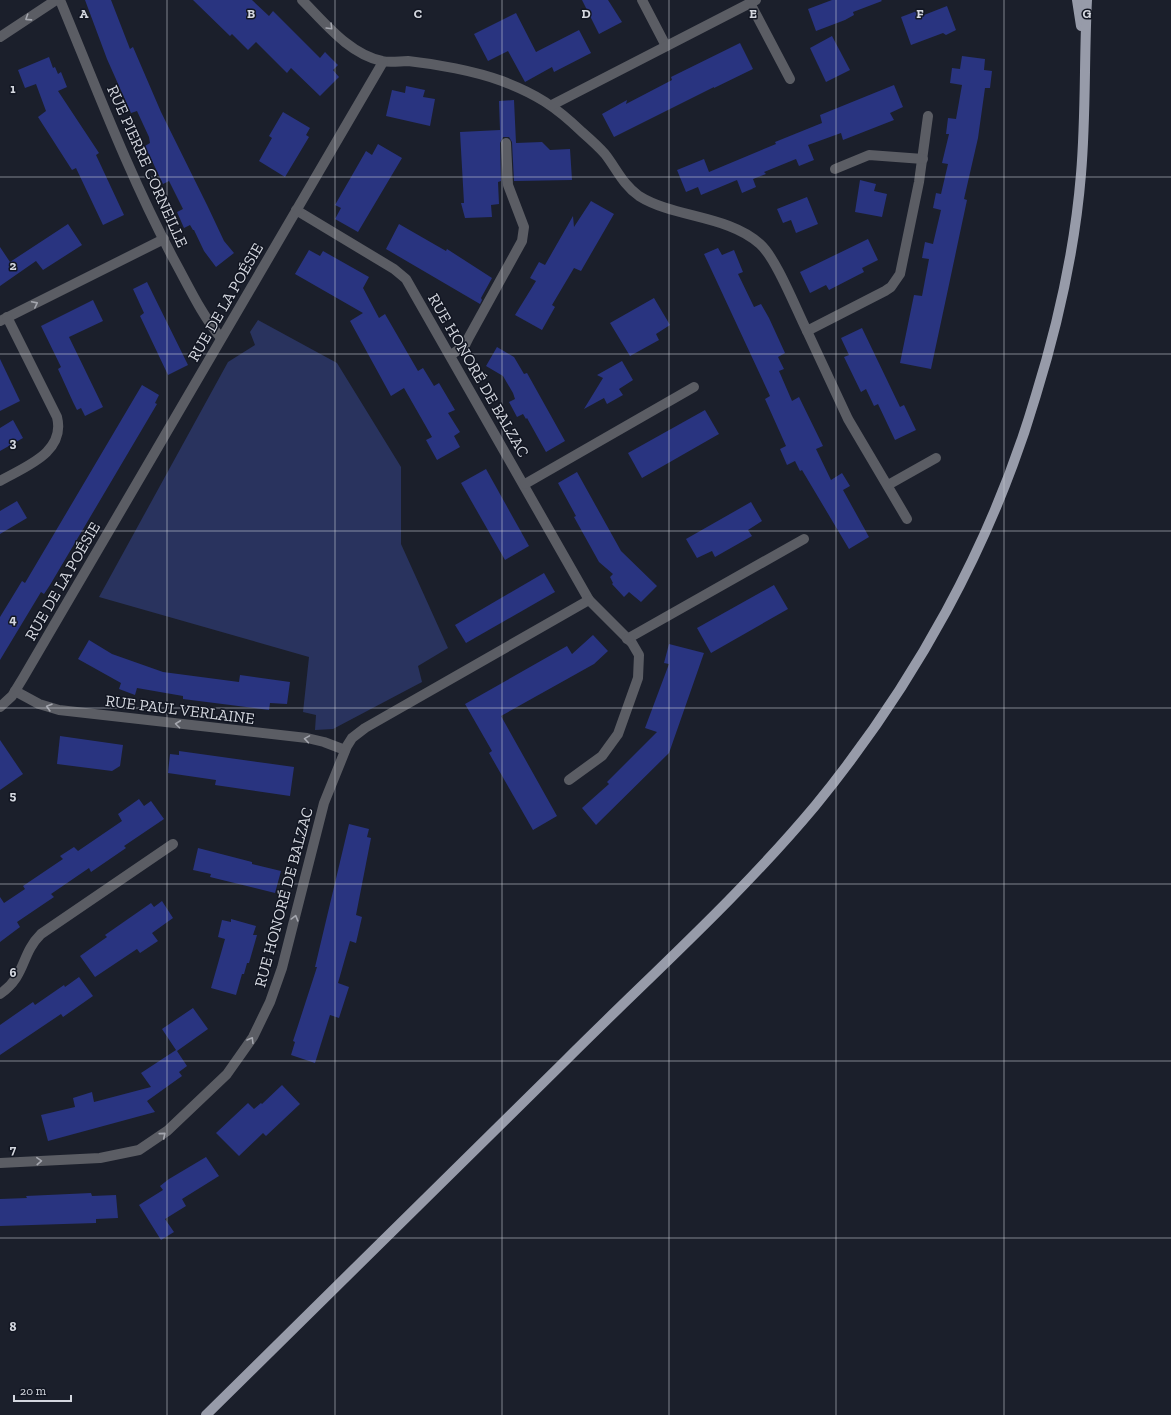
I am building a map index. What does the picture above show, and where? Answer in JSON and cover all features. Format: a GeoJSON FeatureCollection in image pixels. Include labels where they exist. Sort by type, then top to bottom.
{"type":"FeatureCollection","features":[{"type":"Feature","properties":{"kind":"main road"},"geometry":{"type":"LineString","coordinates":[[1078,0],[1084,48]]}},
{"type":"Feature","properties":{"kind":"main road"},"geometry":{"type":"LineString","coordinates":[[206,1415],[730,898],[814,807],[859,749],[901,690],[955,595],[985,534],[1016,457],[1042,376],[1061,299],[1078,197],[1084,114],[1084,48],[1087,0]]}},
{"type":"Feature","properties":{"kind":"street"},"geometry":{"type":"LineString","coordinates":[[0,37],[56,0]]}},
{"type":"Feature","properties":{"kind":"street","name":"RUE PIERRE CORNEILLE"},"geometry":{"type":"LineString","coordinates":[[60,0],[134,177],[164,239],[207,320],[221,338]]}},
{"type":"Feature","properties":{"kind":"street"},"geometry":{"type":"LineString","coordinates":[[302,0],[348,45],[383,62],[407,61],[482,75],[531,93],[552,105],[599,148],[627,185],[639,196],[653,202],[734,228],[760,244],[770,256],[848,419],[907,519]]}},
{"type":"Feature","properties":{"kind":"street"},"geometry":{"type":"LineString","coordinates":[[642,0],[666,46]]}},
{"type":"Feature","properties":{"kind":"street"},"geometry":{"type":"LineString","coordinates":[[552,105],[753,2],[790,79]]}},
{"type":"Feature","properties":{"kind":"street","name":"RUE DE LA POÉSIE"},"geometry":{"type":"LineString","coordinates":[[0,707],[15,691],[383,62]]}},
{"type":"Feature","properties":{"kind":"street"},"geometry":{"type":"LineString","coordinates":[[807,331],[885,291],[896,281],[902,266],[923,159],[928,116]]}},
{"type":"Feature","properties":{"kind":"street"},"geometry":{"type":"LineString","coordinates":[[451,355],[464,345],[469,337],[522,241],[524,227],[508,185],[506,143]]}},
{"type":"Feature","properties":{"kind":"street"},"geometry":{"type":"LineString","coordinates":[[835,169],[869,155],[923,159]]}},
{"type":"Feature","properties":{"kind":"street","name":"RUE HONORÉ DE BALZAC"},"geometry":{"type":"LineString","coordinates":[[296,210],[401,274],[412,287],[525,484],[589,600],[636,649],[640,661],[638,678],[622,723],[613,742],[602,756],[569,780]]}},
{"type":"Feature","properties":{"kind":"street"},"geometry":{"type":"LineString","coordinates":[[0,481],[48,452],[55,442],[58,429],[57,417],[4,319],[164,239]]}},
{"type":"Feature","properties":{"kind":"street"},"geometry":{"type":"LineString","coordinates":[[525,484],[694,387]]}},
{"type":"Feature","properties":{"kind":"street"},"geometry":{"type":"LineString","coordinates":[[888,485],[936,458]]}},
{"type":"Feature","properties":{"kind":"street"},"geometry":{"type":"LineString","coordinates":[[627,639],[804,539]]}},
{"type":"Feature","properties":{"kind":"street","name":"RUE HONORÉ DE BALZAC"},"geometry":{"type":"LineString","coordinates":[[0,1163],[100,1158],[139,1150],[167,1131],[227,1074],[253,1037],[273,994],[282,968],[321,810],[344,750],[352,738],[365,728],[589,600]]}},
{"type":"Feature","properties":{"kind":"street","name":"RUE PAUL VERLAINE"},"geometry":{"type":"LineString","coordinates":[[15,691],[39,704],[60,710],[307,738],[324,742],[344,750]]}},
{"type":"Feature","properties":{"kind":"street"},"geometry":{"type":"LineString","coordinates":[[0,994],[10,987],[19,976],[31,946],[41,934],[173,844]]}},
{"type":"Feature","properties":{"kind":"shaded area"},"geometry":{"type":"Polygon","coordinates":[[[258,320],[337,363],[401,467],[401,544],[448,648],[418,666],[422,682],[333,729],[315,730],[316,715],[303,712],[309,657],[99,597],[228,362],[255,345],[250,332],[258,320]]]}},
{"type":"Feature","properties":{"kind":"building"},"geometry":{"type":"Polygon","coordinates":[[[85,0],[111,0],[130,49],[133,47],[161,112],[224,241],[234,253],[216,267],[204,251],[190,225],[184,228],[177,212],[183,209],[169,181],[163,184],[145,146],[150,143],[149,137],[137,111],[131,113],[107,59],[85,0]]]}},
{"type":"Feature","properties":{"kind":"building"},"geometry":{"type":"Polygon","coordinates":[[[193,0],[252,0],[269,16],[273,11],[320,58],[325,52],[338,65],[333,70],[339,77],[320,96],[291,68],[287,73],[256,42],[248,50],[232,34],[230,36],[193,0]]]}},
{"type":"Feature","properties":{"kind":"building"},"geometry":{"type":"Polygon","coordinates":[[[582,0],[608,0],[622,22],[599,34],[582,0]]]}},
{"type":"Feature","properties":{"kind":"building"},"geometry":{"type":"Polygon","coordinates":[[[832,0],[882,1],[853,12],[854,15],[845,20],[816,31],[808,9],[832,0]]]}},
{"type":"Feature","properties":{"kind":"building"},"geometry":{"type":"Polygon","coordinates":[[[947,6],[956,30],[946,35],[943,33],[911,45],[901,17],[917,11],[919,17],[947,6]]]}},
{"type":"Feature","properties":{"kind":"building"},"geometry":{"type":"Polygon","coordinates":[[[516,13],[536,52],[579,30],[591,53],[554,72],[552,67],[525,82],[508,51],[488,61],[474,34],[516,13]]]}},
{"type":"Feature","properties":{"kind":"building"},"geometry":{"type":"Polygon","coordinates":[[[832,36],[850,70],[826,82],[810,48],[832,36]]]}},
{"type":"Feature","properties":{"kind":"building"},"geometry":{"type":"Polygon","coordinates":[[[740,43],[753,69],[614,137],[602,114],[627,100],[626,104],[672,80],[671,77],[740,43]]]}},
{"type":"Feature","properties":{"kind":"building"},"geometry":{"type":"Polygon","coordinates":[[[962,56],[985,59],[984,70],[992,71],[990,88],[985,88],[978,138],[964,199],[967,200],[931,369],[900,363],[914,295],[922,296],[929,259],[922,258],[925,242],[933,244],[941,210],[933,208],[936,193],[941,194],[948,164],[942,163],[949,134],[946,134],[948,118],[956,119],[962,85],[950,83],[952,68],[960,69],[962,56]]]}},
{"type":"Feature","properties":{"kind":"building"},"geometry":{"type":"Polygon","coordinates":[[[49,57],[53,68],[55,67],[58,74],[61,72],[67,87],[58,91],[99,153],[96,155],[124,215],[103,225],[76,168],[72,170],[38,117],[46,111],[36,84],[25,88],[18,70],[49,57]]]}},
{"type":"Feature","properties":{"kind":"building"},"geometry":{"type":"Polygon","coordinates":[[[894,85],[903,107],[890,113],[894,120],[843,140],[841,133],[808,145],[814,160],[799,166],[796,159],[764,172],[766,174],[753,179],[756,187],[742,193],[737,180],[701,195],[698,187],[686,192],[677,170],[704,159],[709,172],[776,144],[775,142],[822,123],[820,115],[894,85]]]}},
{"type":"Feature","properties":{"kind":"building"},"geometry":{"type":"Polygon","coordinates":[[[406,86],[425,90],[423,97],[435,99],[430,126],[386,116],[392,90],[405,93],[406,86]]]}},
{"type":"Feature","properties":{"kind":"building"},"geometry":{"type":"Polygon","coordinates":[[[514,100],[516,143],[542,142],[550,150],[570,149],[572,180],[514,181],[512,142],[509,137],[503,137],[500,143],[501,181],[498,182],[499,204],[491,205],[492,217],[465,218],[461,203],[464,203],[460,132],[500,130],[499,101],[514,100]]]}},
{"type":"Feature","properties":{"kind":"building"},"geometry":{"type":"Polygon","coordinates":[[[283,112],[310,128],[306,135],[309,137],[285,177],[259,161],[272,138],[269,136],[283,112]]]}},
{"type":"Feature","properties":{"kind":"building"},"geometry":{"type":"Polygon","coordinates":[[[378,144],[402,158],[358,232],[335,219],[341,208],[335,205],[366,151],[372,155],[378,144]]]}},
{"type":"Feature","properties":{"kind":"building"},"geometry":{"type":"Polygon","coordinates":[[[860,180],[876,184],[874,191],[887,194],[882,217],[855,212],[860,180]]]}},
{"type":"Feature","properties":{"kind":"building"},"geometry":{"type":"Polygon","coordinates":[[[807,197],[818,224],[796,233],[791,220],[783,223],[777,209],[807,197]]]}},
{"type":"Feature","properties":{"kind":"building"},"geometry":{"type":"Polygon","coordinates":[[[591,201],[614,214],[581,271],[574,268],[552,305],[555,307],[542,330],[515,315],[536,281],[530,278],[539,262],[545,265],[573,216],[574,227],[591,201]]]}},
{"type":"Feature","properties":{"kind":"building"},"geometry":{"type":"Polygon","coordinates":[[[68,224],[82,245],[43,270],[36,261],[0,286],[0,247],[10,262],[68,224]]]}},
{"type":"Feature","properties":{"kind":"building"},"geometry":{"type":"Polygon","coordinates":[[[399,224],[446,251],[447,249],[492,278],[481,298],[482,300],[480,304],[386,249],[399,224]]]}},
{"type":"Feature","properties":{"kind":"building"},"geometry":{"type":"Polygon","coordinates":[[[868,239],[878,260],[862,268],[864,272],[829,290],[826,285],[810,293],[800,272],[868,239]]]}},
{"type":"Feature","properties":{"kind":"building"},"geometry":{"type":"Polygon","coordinates":[[[718,248],[722,255],[734,250],[743,272],[738,274],[754,307],[761,304],[769,318],[785,353],[778,357],[784,369],[779,371],[792,401],[799,397],[823,446],[816,449],[831,480],[842,473],[850,486],[843,490],[869,537],[849,549],[802,470],[800,471],[795,461],[787,465],[780,449],[786,446],[765,399],[770,396],[704,254],[718,248]]]}},
{"type":"Feature","properties":{"kind":"building"},"geometry":{"type":"Polygon","coordinates":[[[309,250],[320,256],[323,251],[369,277],[363,288],[379,318],[385,314],[418,371],[423,368],[434,386],[439,383],[455,410],[448,413],[460,432],[454,436],[460,447],[437,460],[426,440],[432,437],[404,388],[391,396],[350,321],[363,313],[295,274],[309,250]]]}},
{"type":"Feature","properties":{"kind":"building"},"geometry":{"type":"Polygon","coordinates":[[[147,282],[188,365],[168,375],[140,316],[144,313],[133,289],[147,282]]]}},
{"type":"Feature","properties":{"kind":"building"},"geometry":{"type":"Polygon","coordinates":[[[654,298],[670,325],[656,334],[659,340],[630,356],[610,323],[654,298]]]}},
{"type":"Feature","properties":{"kind":"building"},"geometry":{"type":"Polygon","coordinates":[[[93,300],[103,321],[69,337],[103,407],[85,416],[81,408],[77,410],[73,402],[58,369],[61,367],[41,326],[93,300]]]}},
{"type":"Feature","properties":{"kind":"building"},"geometry":{"type":"Polygon","coordinates":[[[862,328],[900,407],[904,405],[916,430],[895,440],[878,404],[874,406],[866,389],[861,392],[844,357],[849,355],[841,338],[862,328]]]}},
{"type":"Feature","properties":{"kind":"building"},"geometry":{"type":"Polygon","coordinates":[[[497,347],[514,357],[524,374],[527,373],[565,441],[546,452],[527,418],[526,419],[523,414],[517,417],[509,402],[515,399],[513,393],[503,376],[486,366],[497,347]]]}},
{"type":"Feature","properties":{"kind":"building"},"geometry":{"type":"Polygon","coordinates":[[[0,359],[20,401],[0,411],[0,359]]]}},
{"type":"Feature","properties":{"kind":"building"},"geometry":{"type":"Polygon","coordinates":[[[622,361],[633,380],[619,389],[623,395],[607,404],[604,398],[584,409],[603,378],[597,375],[622,361]]]}},
{"type":"Feature","properties":{"kind":"building"},"geometry":{"type":"Polygon","coordinates":[[[142,385],[159,395],[155,403],[157,404],[50,585],[44,594],[41,592],[0,660],[0,617],[22,581],[25,583],[142,385]]]}},
{"type":"Feature","properties":{"kind":"building"},"geometry":{"type":"Polygon","coordinates":[[[705,410],[719,434],[642,478],[628,453],[705,410]]]}},
{"type":"Feature","properties":{"kind":"building"},"geometry":{"type":"Polygon","coordinates":[[[13,420],[23,438],[0,451],[0,428],[13,420]]]}},
{"type":"Feature","properties":{"kind":"building"},"geometry":{"type":"Polygon","coordinates":[[[486,469],[529,546],[505,560],[461,483],[486,469]]]}},
{"type":"Feature","properties":{"kind":"building"},"geometry":{"type":"Polygon","coordinates":[[[577,472],[621,551],[657,586],[641,602],[629,592],[624,597],[612,584],[613,583],[610,577],[613,574],[599,562],[574,517],[576,516],[558,483],[577,472]]]}},
{"type":"Feature","properties":{"kind":"building"},"geometry":{"type":"Polygon","coordinates":[[[17,501],[27,518],[0,534],[0,511],[17,501]]]}},
{"type":"Feature","properties":{"kind":"building"},"geometry":{"type":"Polygon","coordinates":[[[751,502],[762,521],[748,530],[752,536],[715,557],[712,551],[697,558],[686,539],[751,502]]]}},
{"type":"Feature","properties":{"kind":"building"},"geometry":{"type":"Polygon","coordinates":[[[544,573],[555,592],[466,643],[455,625],[544,573]]]}},
{"type":"Feature","properties":{"kind":"building"},"geometry":{"type":"Polygon","coordinates":[[[774,585],[788,609],[711,653],[697,628],[774,585]]]}},
{"type":"Feature","properties":{"kind":"building"},"geometry":{"type":"Polygon","coordinates":[[[593,635],[608,651],[594,664],[501,716],[557,816],[533,830],[489,753],[492,751],[465,704],[567,646],[572,654],[593,635]]]}},
{"type":"Feature","properties":{"kind":"building"},"geometry":{"type":"Polygon","coordinates":[[[89,640],[112,654],[163,672],[239,682],[240,675],[290,682],[287,704],[270,703],[269,710],[183,699],[183,696],[137,688],[135,695],[119,689],[121,683],[78,659],[89,640]]]}},
{"type":"Feature","properties":{"kind":"building"},"geometry":{"type":"Polygon","coordinates":[[[669,644],[704,653],[669,753],[596,825],[582,808],[609,784],[607,782],[657,732],[645,728],[669,664],[664,663],[669,644]]]}},
{"type":"Feature","properties":{"kind":"building"},"geometry":{"type":"Polygon","coordinates":[[[60,736],[123,745],[120,766],[112,771],[57,764],[60,736]]]}},
{"type":"Feature","properties":{"kind":"building"},"geometry":{"type":"Polygon","coordinates":[[[0,740],[23,774],[0,790],[0,740]]]}},
{"type":"Feature","properties":{"kind":"building"},"geometry":{"type":"Polygon","coordinates":[[[179,751],[294,767],[290,796],[215,785],[216,780],[168,773],[170,754],[179,755],[179,751]]]}},
{"type":"Feature","properties":{"kind":"building"},"geometry":{"type":"Polygon","coordinates":[[[139,799],[144,806],[151,801],[164,819],[124,846],[126,848],[91,872],[89,868],[51,894],[54,897],[17,922],[20,927],[0,942],[0,897],[4,903],[25,889],[23,886],[63,859],[60,856],[74,847],[78,851],[122,821],[118,814],[139,799]]]}},
{"type":"Feature","properties":{"kind":"building"},"geometry":{"type":"Polygon","coordinates":[[[349,824],[369,829],[367,837],[371,838],[356,915],[362,917],[356,943],[350,941],[338,983],[349,987],[339,1018],[330,1015],[315,1063],[291,1055],[295,1042],[293,1041],[317,967],[315,967],[349,824]]]}},
{"type":"Feature","properties":{"kind":"building"},"geometry":{"type":"Polygon","coordinates":[[[198,848],[281,871],[275,893],[210,877],[211,874],[193,870],[198,848]]]}},
{"type":"Feature","properties":{"kind":"building"},"geometry":{"type":"Polygon","coordinates":[[[162,901],[173,918],[152,933],[158,941],[140,953],[137,949],[95,977],[80,956],[107,937],[105,935],[151,903],[154,907],[162,901]]]}},
{"type":"Feature","properties":{"kind":"building"},"geometry":{"type":"Polygon","coordinates":[[[231,919],[256,926],[253,935],[257,935],[249,963],[247,963],[244,974],[242,974],[236,995],[211,988],[225,939],[218,937],[222,920],[231,922],[231,919]]]}},
{"type":"Feature","properties":{"kind":"building"},"geometry":{"type":"Polygon","coordinates":[[[79,977],[93,996],[63,1017],[61,1014],[0,1055],[0,1025],[33,1002],[35,1005],[64,985],[65,987],[79,977]]]}},
{"type":"Feature","properties":{"kind":"building"},"geometry":{"type":"Polygon","coordinates":[[[193,1008],[208,1029],[177,1051],[187,1066],[179,1072],[182,1076],[147,1101],[155,1112],[48,1141],[41,1115],[75,1107],[73,1098],[92,1092],[94,1102],[151,1087],[141,1073],[176,1050],[162,1029],[193,1008]]]}},
{"type":"Feature","properties":{"kind":"building"},"geometry":{"type":"Polygon","coordinates":[[[282,1085],[300,1104],[266,1136],[263,1133],[239,1156],[216,1133],[248,1103],[254,1109],[261,1103],[262,1104],[282,1085]]]}},
{"type":"Feature","properties":{"kind":"building"},"geometry":{"type":"Polygon","coordinates":[[[206,1157],[219,1176],[182,1199],[186,1206],[165,1219],[174,1232],[161,1240],[139,1205],[163,1190],[160,1186],[169,1179],[206,1157]]]}},
{"type":"Feature","properties":{"kind":"building"},"geometry":{"type":"Polygon","coordinates":[[[91,1193],[92,1196],[116,1195],[118,1218],[96,1219],[96,1223],[0,1226],[0,1199],[27,1198],[26,1196],[91,1193]]]}}]}
